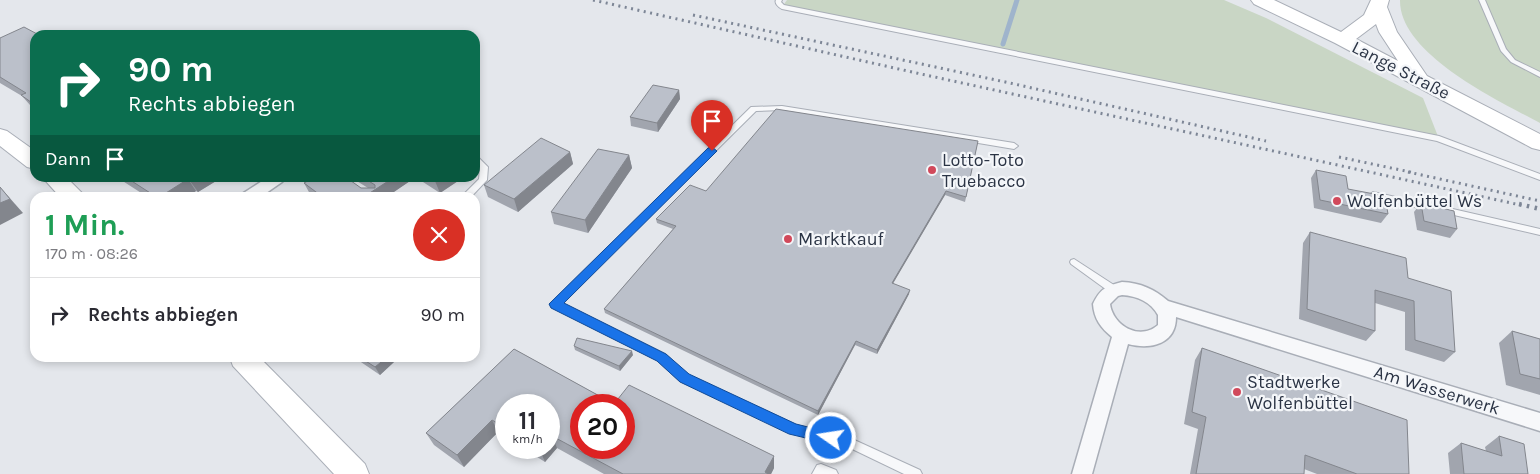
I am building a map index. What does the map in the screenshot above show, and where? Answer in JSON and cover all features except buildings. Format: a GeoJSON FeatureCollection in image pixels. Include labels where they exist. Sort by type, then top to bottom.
{"type":"FeatureCollection","features":[{"type":"Feature","properties":{"kind":"main road","name":"Lange Straße"},"geometry":{"type":"LineString","coordinates":[[1260,0],[1342,39],[1540,143]]}},
{"type":"Feature","properties":{"kind":"main road"},"geometry":{"type":"LineString","coordinates":[[1342,39],[1367,25],[1379,4]]}},
{"type":"Feature","properties":{"kind":"main road"},"geometry":{"type":"LineString","coordinates":[[1379,4],[1388,32],[1420,79]]}},
{"type":"Feature","properties":{"kind":"main road"},"geometry":{"type":"LineString","coordinates":[[0,136],[30,158]]}},
{"type":"Feature","properties":{"kind":"main road"},"geometry":{"type":"LineString","coordinates":[[58,182],[69,192]]}},
{"type":"Feature","properties":{"kind":"main road"},"geometry":{"type":"LineString","coordinates":[[247,362],[354,474]]}},
{"type":"Feature","properties":{"kind":"street"},"geometry":{"type":"LineString","coordinates":[[256,192],[271,182]]}},
{"type":"Feature","properties":{"kind":"street","name":"Am Wasserwerk"},"geometry":{"type":"LineString","coordinates":[[1114,290],[1130,288],[1146,294],[1162,306],[1540,422]]}},
{"type":"Feature","properties":{"kind":"street"},"geometry":{"type":"LineString","coordinates":[[1114,290],[1102,300],[1100,308],[1103,318],[1111,328],[1122,335],[1136,340],[1148,340],[1160,336],[1167,328],[1167,315],[1162,306]]}},
{"type":"Feature","properties":{"kind":"street"},"geometry":{"type":"LineString","coordinates":[[1082,474],[1122,335]]}},
{"type":"Feature","properties":{"kind":"lane"},"geometry":{"type":"LineString","coordinates":[[780,0],[778,2],[782,7],[1439,139],[1540,177]]}},
{"type":"Feature","properties":{"kind":"lane"},"geometry":{"type":"LineString","coordinates":[[1482,0],[1503,50],[1513,62],[1540,75]]}},
{"type":"Feature","properties":{"kind":"lane"},"geometry":{"type":"LineString","coordinates":[[916,474],[850,443],[785,426],[684,378],[661,358],[555,304],[754,109],[782,108],[1014,146]]}},
{"type":"Feature","properties":{"kind":"lane"},"geometry":{"type":"LineString","coordinates":[[470,192],[483,180],[484,167],[480,163]]}},
{"type":"Feature","properties":{"kind":"lane"},"geometry":{"type":"LineString","coordinates":[[1368,193],[1540,232]]}},
{"type":"Feature","properties":{"kind":"lane"},"geometry":{"type":"LineString","coordinates":[[1074,262],[1114,290]]}},
{"type":"Feature","properties":{"kind":"lane"},"geometry":{"type":"LineString","coordinates":[[818,474],[821,470],[832,474]]}},
{"type":"Feature","properties":{"kind":"green space"},"geometry":{"type":"Polygon","coordinates":[[[787,0],[1224,0],[1266,18],[1423,98],[1439,139],[782,7],[787,0]]]}},
{"type":"Feature","properties":{"kind":"green space"},"geometry":{"type":"Polygon","coordinates":[[[1400,0],[1540,0],[1540,123],[1477,89],[1433,57],[1416,39],[1404,20],[1400,0]]]}},
{"type":"Feature","properties":{"kind":"waterway"},"geometry":{"type":"LineString","coordinates":[[1003,44],[1017,0]]}},
{"type":"Feature","properties":{"kind":"railway"},"geometry":{"type":"LineString","coordinates":[[593,0],[1525,206]]}},
{"type":"Feature","properties":{"kind":"railway"},"geometry":{"type":"LineString","coordinates":[[693,15],[1010,83],[1266,141]]}},
{"type":"Feature","properties":{"kind":"railway"},"geometry":{"type":"LineString","coordinates":[[1339,157],[1415,173]]}},
{"type":"Feature","properties":{"kind":"railway"},"geometry":{"type":"LineString","coordinates":[[1408,172],[1540,201]]}},
{"type":"Feature","properties":{"kind":"railway"},"geometry":{"type":"LineString","coordinates":[[1519,204],[1540,209]]}},
{"type":"Feature","properties":{"kind":"place","name":"Lotto-Toto Truebacco"},"geometry":{"type":"Point","coordinates":[932,170]}},
{"type":"Feature","properties":{"kind":"place","name":"Wolfenbüttel Ws"},"geometry":{"type":"Point","coordinates":[1337,201]}},
{"type":"Feature","properties":{"kind":"place","name":"Marktkauf"},"geometry":{"type":"Point","coordinates":[788,239]}},
{"type":"Feature","properties":{"kind":"place","name":"Stadtwerke Wolfenbüttel"},"geometry":{"type":"Point","coordinates":[1237,392]}},
{"type":"Feature","properties":{"kind":"route"},"geometry":{"type":"LineString","coordinates":[[712,151],[555,304],[661,358],[684,378],[794,429],[831,438]]}}]}
